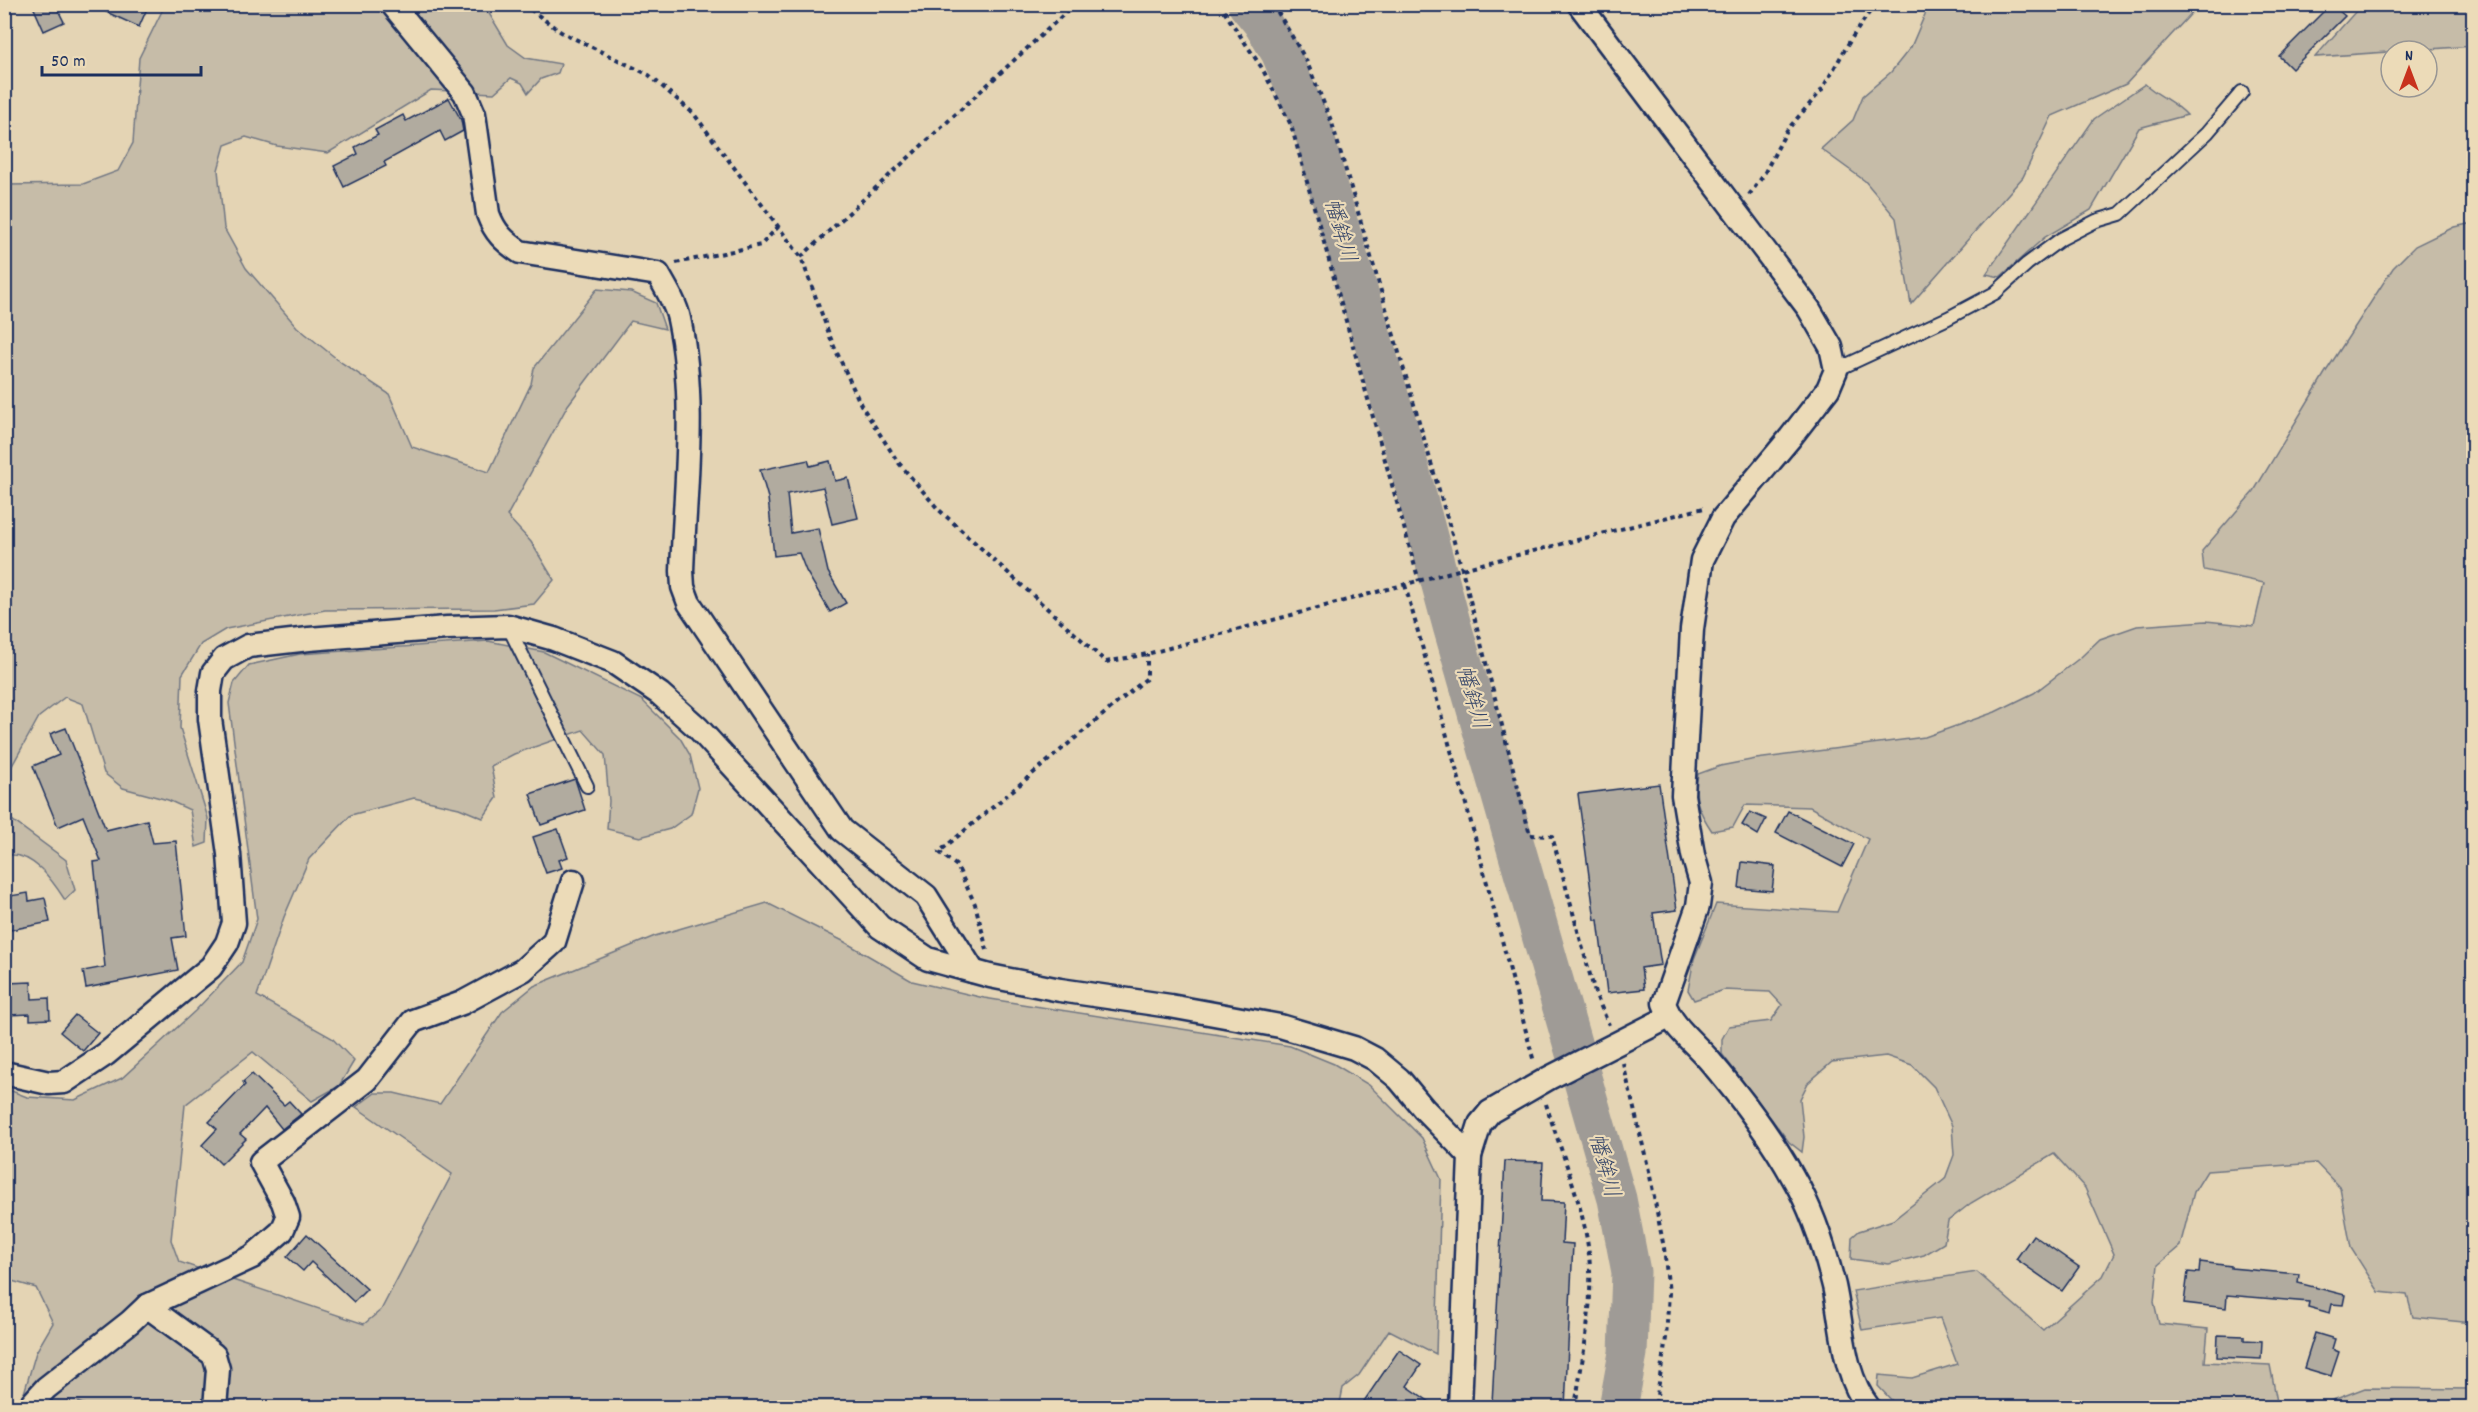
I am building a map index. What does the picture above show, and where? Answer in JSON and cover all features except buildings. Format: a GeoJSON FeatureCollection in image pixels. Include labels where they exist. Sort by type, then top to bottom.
{"type":"FeatureCollection","features":[{"type":"Feature","properties":{"kind":"street"},"geometry":{"type":"LineString","coordinates":[[392,4],[465,93],[474,114],[488,214],[501,239],[520,252],[658,274],[679,317],[686,370],[689,442],[682,587],[689,603],[842,830],[926,896],[982,973]]}},
{"type":"Feature","properties":{"kind":"street"},"geometry":{"type":"LineString","coordinates":[[1579,4],[1809,309],[1830,347],[1836,370],[1828,389],[1738,499],[1713,535],[1702,560],[1692,629],[1683,795],[1693,855],[1701,883],[1698,906],[1664,1003],[1669,1017],[1709,1059],[1767,1135],[1795,1179],[1828,1263],[1849,1367],[1869,1407]]}},
{"type":"Feature","properties":{"kind":"street"},"geometry":{"type":"LineString","coordinates":[[4,1073],[40,1081],[64,1082],[106,1054],[211,967],[227,943],[234,923],[229,854],[210,719],[210,691],[213,674],[224,659],[248,646],[447,628],[508,626],[554,639],[612,662],[660,694],[698,728],[880,927],[928,959],[1060,990],[1170,1006],[1280,1026],[1354,1048],[1375,1059],[1399,1079],[1424,1109],[1470,1155]]}},
{"type":"Feature","properties":{"kind":"street"},"geometry":{"type":"LineString","coordinates":[[28,1407],[46,1388],[147,1306],[252,1257],[282,1231],[288,1217],[283,1202],[261,1162],[367,1080],[413,1021],[462,1003],[523,970],[554,942],[573,881]]}},
{"type":"Feature","properties":{"kind":"street"},"geometry":{"type":"LineString","coordinates":[[1460,1407],[1470,1155],[1480,1124],[1490,1112],[1544,1081],[1669,1017]]}},
{"type":"Feature","properties":{"kind":"street"},"geometry":{"type":"LineString","coordinates":[[147,1306],[214,1355],[218,1369],[215,1407]]}},
{"type":"Feature","properties":{"kind":"lane"},"geometry":{"type":"LineString","coordinates":[[1836,370],[1948,318],[1995,293],[2061,238],[2096,221],[2120,214],[2207,134],[2242,92]]}},
{"type":"Feature","properties":{"kind":"lane"},"geometry":{"type":"LineString","coordinates":[[508,626],[587,786]]}},
{"type":"Feature","properties":{"kind":"path"},"geometry":{"type":"LineString","coordinates":[[523,4],[561,32],[650,75],[694,114],[801,257],[832,342],[861,405],[898,462],[938,508],[1106,662],[1147,654],[1462,569],[1738,499]]}},
{"type":"Feature","properties":{"kind":"path"},"geometry":{"type":"LineString","coordinates":[[801,257],[1075,4]]}},
{"type":"Feature","properties":{"kind":"path"},"geometry":{"type":"LineString","coordinates":[[1219,4],[1262,68],[1291,125],[1419,581]]}},
{"type":"Feature","properties":{"kind":"path"},"geometry":{"type":"LineString","coordinates":[[1273,4],[1306,60],[1332,123],[1462,569],[1530,834],[1552,836],[1595,993],[1613,1046],[1649,1172],[1664,1248],[1669,1293],[1666,1338],[1655,1407]]}},
{"type":"Feature","properties":{"kind":"path"},"geometry":{"type":"LineString","coordinates":[[1736,213],[1763,176],[1787,130],[1821,91],[1851,39],[1875,4]]}},
{"type":"Feature","properties":{"kind":"path"},"geometry":{"type":"LineString","coordinates":[[658,274],[668,265],[761,244],[779,226]]}},
{"type":"Feature","properties":{"kind":"path"},"geometry":{"type":"LineString","coordinates":[[1405,585],[1582,1217],[1590,1268],[1590,1302],[1575,1407]]}},
{"type":"Feature","properties":{"kind":"path"},"geometry":{"type":"LineString","coordinates":[[982,973],[988,953],[975,904],[957,866],[939,852],[1147,678],[1147,654]]}},
{"type":"Feature","properties":{"kind":"shaded area"},"geometry":{"type":"Polygon","coordinates":[[[165,5],[484,5],[508,45],[526,58],[561,64],[558,73],[541,79],[528,93],[522,83],[511,78],[494,93],[431,90],[328,153],[277,146],[246,137],[225,145],[218,170],[224,228],[246,268],[297,327],[342,363],[389,394],[412,447],[489,472],[531,384],[534,368],[597,289],[631,292],[656,303],[665,329],[631,321],[568,405],[507,516],[531,542],[554,580],[534,604],[494,609],[325,610],[226,629],[201,644],[182,675],[180,728],[208,818],[207,843],[196,847],[190,810],[168,800],[123,788],[104,773],[83,704],[65,697],[39,717],[8,773],[8,817],[66,860],[75,890],[65,900],[48,876],[33,862],[15,855],[5,855],[5,185],[83,184],[118,171],[133,143],[139,58],[165,5]]]}},
{"type":"Feature","properties":{"kind":"shaded area"},"geometry":{"type":"Polygon","coordinates":[[[1929,5],[2199,5],[2126,84],[2052,116],[2023,177],[1911,304],[1896,218],[1865,181],[1821,149],[1853,120],[1863,96],[1891,72],[1911,47],[1929,5]]]}},
{"type":"Feature","properties":{"kind":"shaded area"},"geometry":{"type":"Polygon","coordinates":[[[2349,5],[2473,5],[2473,46],[2439,48],[2439,39],[2379,39],[2379,53],[2315,57],[2357,10],[2349,5]]]}},
{"type":"Feature","properties":{"kind":"shaded area"},"geometry":{"type":"Polygon","coordinates":[[[2145,84],[2187,115],[2139,128],[2091,210],[2045,237],[2000,277],[1986,274],[2094,119],[2145,84]]]}},
{"type":"Feature","properties":{"kind":"shaded area"},"geometry":{"type":"Polygon","coordinates":[[[2473,223],[2473,1323],[2413,1317],[2407,1295],[2379,1292],[2351,1248],[2340,1188],[2316,1163],[2207,1171],[2194,1192],[2180,1246],[2158,1265],[2154,1302],[2159,1324],[2208,1329],[2205,1362],[2270,1365],[2278,1407],[2245,1407],[2174,1400],[2174,1408],[1898,1407],[1878,1386],[1879,1375],[1912,1378],[1957,1364],[1940,1318],[1862,1330],[1853,1291],[1977,1272],[2043,1330],[2103,1276],[2114,1254],[2085,1188],[2054,1154],[1971,1203],[1948,1221],[1944,1243],[1924,1255],[1889,1264],[1851,1259],[1852,1237],[1859,1231],[1893,1220],[1945,1179],[1954,1155],[1952,1126],[1934,1087],[1912,1065],[1886,1056],[1832,1062],[1808,1083],[1800,1099],[1804,1137],[1802,1152],[1789,1142],[1722,1054],[1722,1039],[1729,1026],[1771,1021],[1782,1005],[1770,992],[1724,990],[1694,1000],[1688,990],[1694,959],[1716,904],[1837,912],[1868,839],[1810,807],[1745,805],[1733,827],[1712,831],[1698,804],[1696,790],[1698,774],[1720,766],[1756,759],[1925,737],[1995,712],[2034,693],[2081,657],[2100,639],[2137,626],[2206,621],[2254,626],[2264,583],[2204,570],[2202,551],[2254,491],[2325,373],[2393,268],[2415,246],[2454,227],[2473,223]]]}},
{"type":"Feature","properties":{"kind":"shaded area"},"geometry":{"type":"Polygon","coordinates":[[[488,641],[544,652],[642,700],[680,738],[690,755],[698,788],[691,814],[670,829],[640,837],[607,829],[609,801],[605,755],[583,730],[514,754],[491,766],[497,798],[483,818],[459,808],[414,798],[351,815],[309,859],[284,917],[257,996],[332,1038],[354,1061],[339,1086],[312,1101],[253,1052],[185,1105],[171,1240],[179,1262],[364,1324],[381,1310],[452,1174],[356,1107],[375,1093],[394,1093],[440,1104],[502,1012],[534,986],[655,936],[767,903],[843,941],[912,981],[984,998],[1290,1046],[1334,1064],[1369,1085],[1422,1138],[1441,1179],[1436,1354],[1389,1330],[1359,1375],[1343,1388],[1339,1408],[93,1408],[78,1402],[76,1407],[20,1407],[36,1352],[53,1323],[36,1288],[5,1279],[4,1088],[27,1097],[75,1100],[122,1078],[195,1011],[242,962],[257,919],[229,703],[234,683],[249,665],[300,654],[488,641]]]}},
{"type":"Feature","properties":{"kind":"shaded area"},"geometry":{"type":"Polygon","coordinates":[[[2365,1388],[2473,1389],[2473,1407],[2324,1407],[2328,1402],[2365,1388]]]}},
{"type":"Feature","properties":{"kind":"waterway","name":"幡鉾川"},"geometry":{"type":"LineString","coordinates":[[1247,4],[1261,21],[1280,52],[1314,132],[1327,184],[1401,436],[1452,626],[1617,1199],[1631,1272],[1628,1353],[1618,1408]]}}]}
